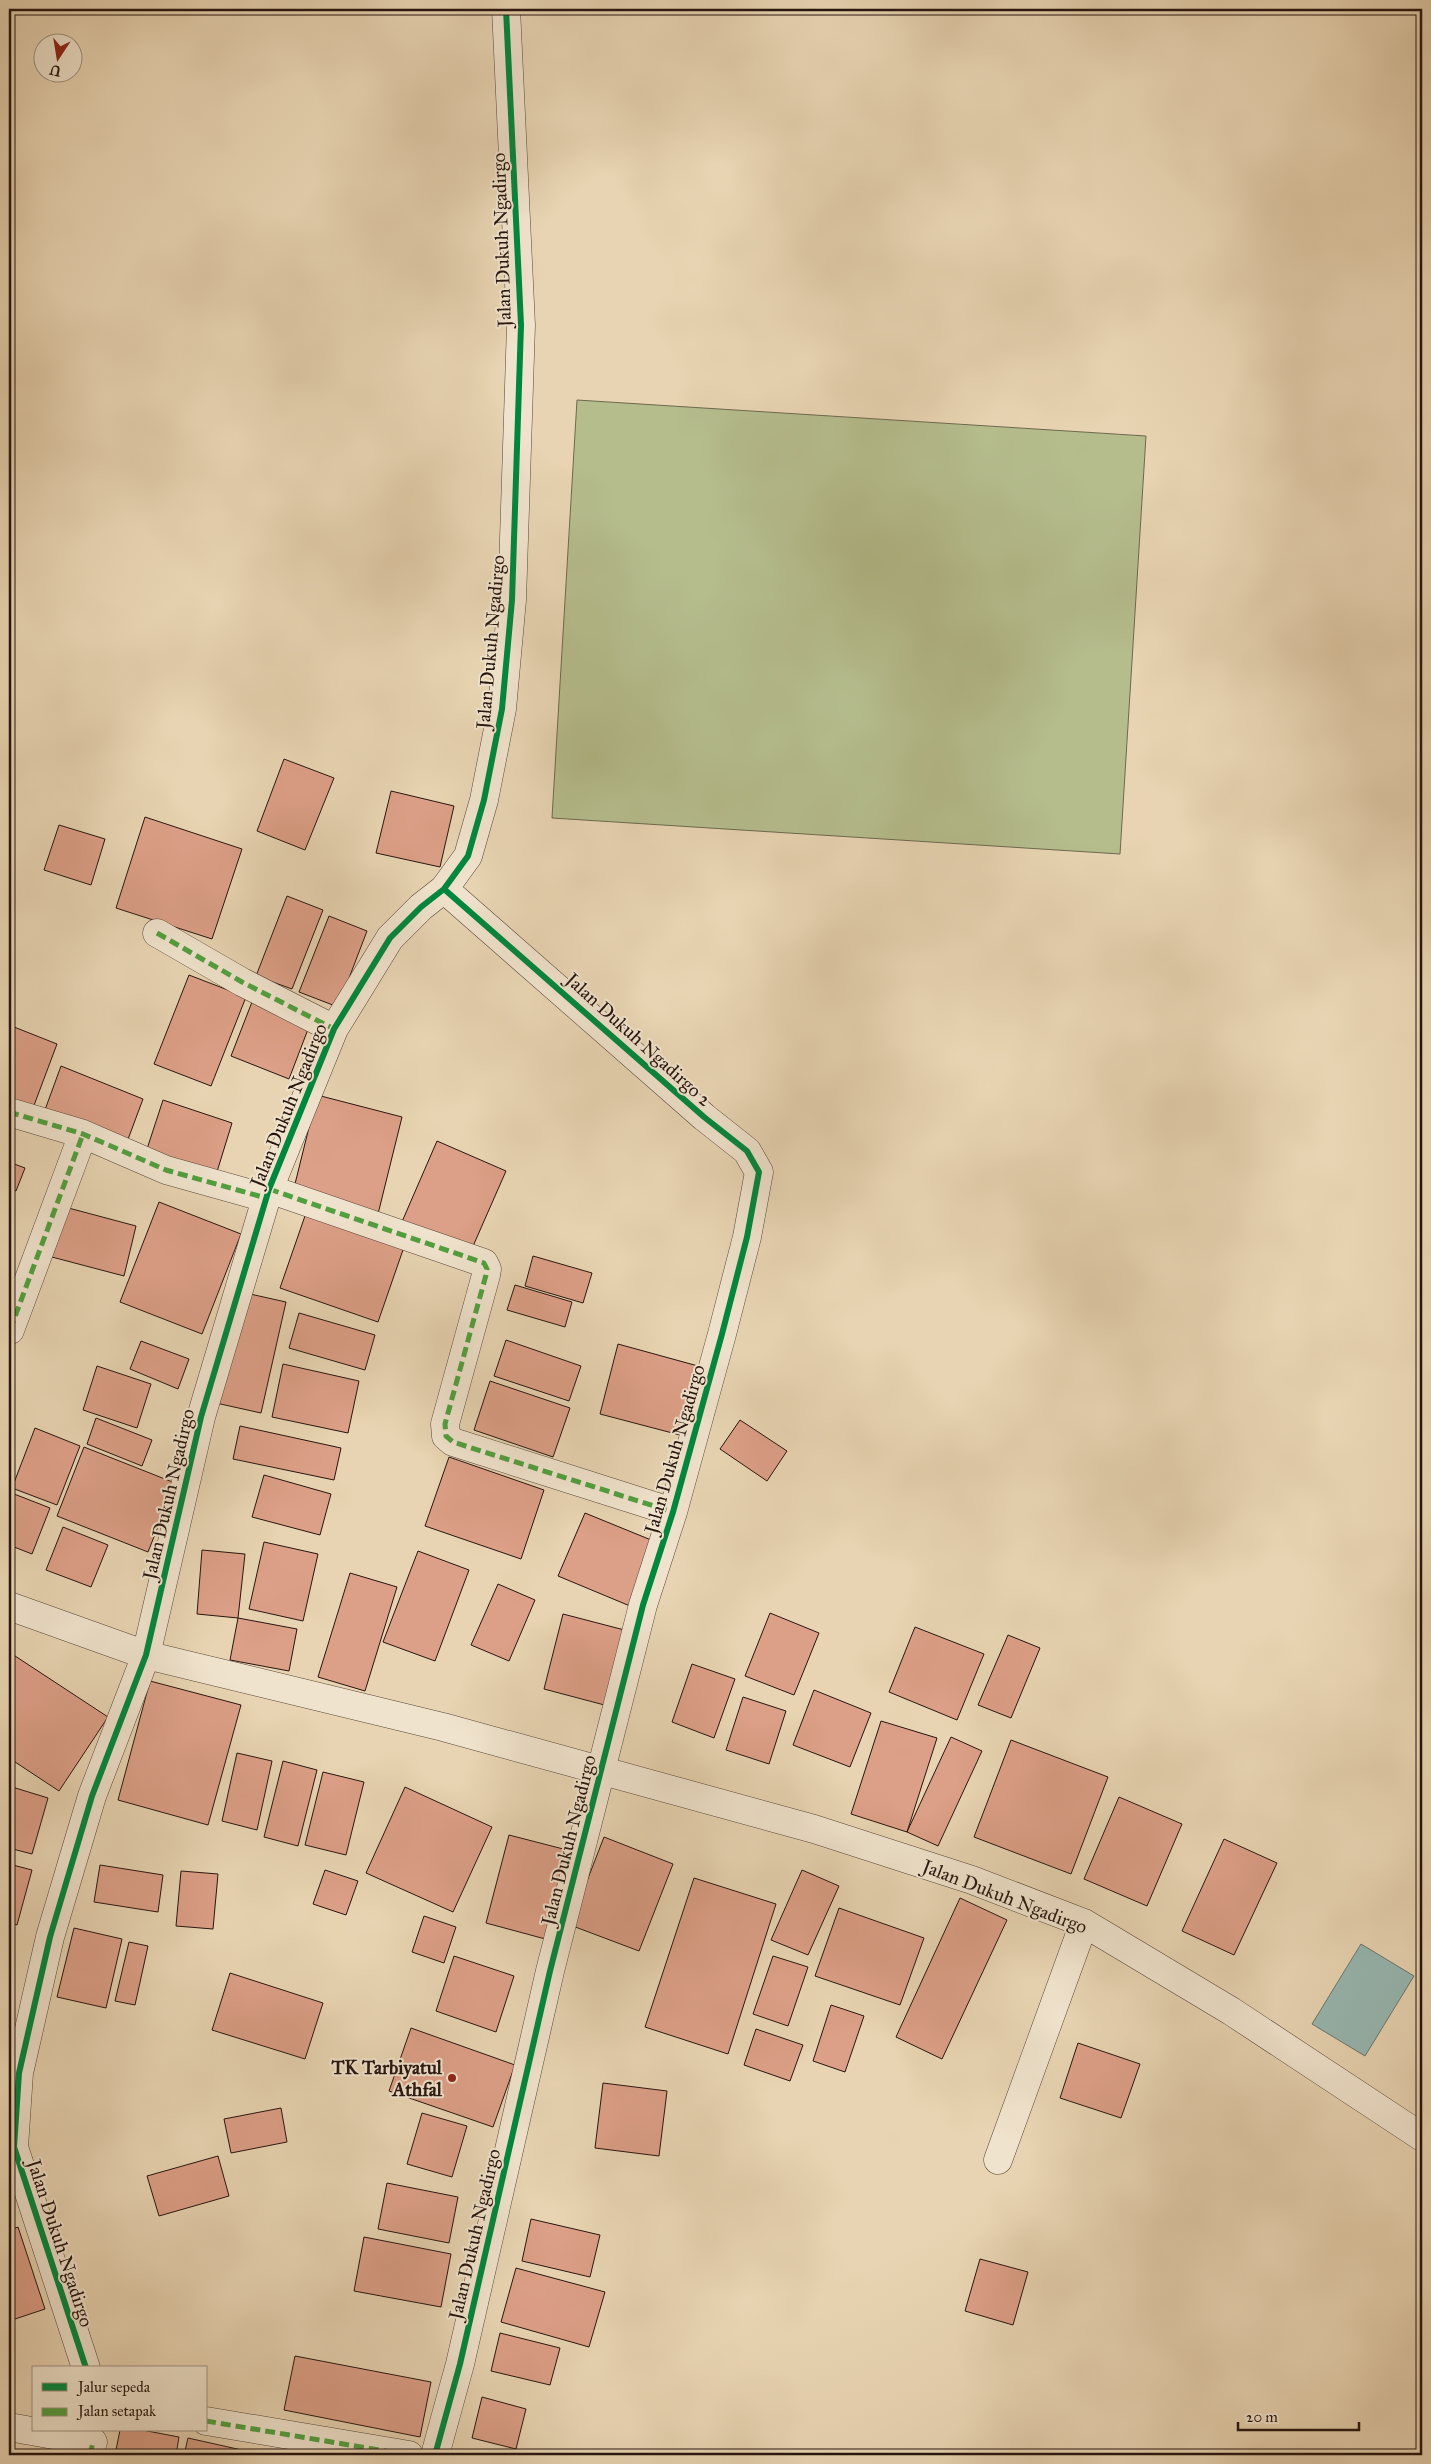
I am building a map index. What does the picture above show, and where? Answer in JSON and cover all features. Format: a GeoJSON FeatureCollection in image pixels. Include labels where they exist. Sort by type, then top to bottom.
{"type":"FeatureCollection","features":[{"type":"Feature","properties":{"kind":"street","name":"Jalan Dukuh Ngadirgo"},"geometry":{"type":"LineString","coordinates":[[85,2366],[14,2146],[15,2106],[19,2073],[50,1937],[92,1796],[146,1655],[201,1417],[268,1193],[334,1029],[390,938],[421,907],[444,889],[468,856],[484,800],[502,709],[512,600],[521,325],[506,9]]}},
{"type":"Feature","properties":{"kind":"street","name":"Jalan Dukuh Ngadirgo 2"},"geometry":{"type":"LineString","coordinates":[[444,889],[704,1118],[747,1151],[759,1172],[747,1237]]}},
{"type":"Feature","properties":{"kind":"street"},"geometry":{"type":"LineString","coordinates":[[157,933],[242,982],[334,1029]]}},
{"type":"Feature","properties":{"kind":"street"},"geometry":{"type":"LineString","coordinates":[[9,1112],[83,1134],[166,1170],[268,1193],[484,1263],[487,1268],[486,1275],[445,1424],[446,1436],[453,1442],[673,1512]]}},
{"type":"Feature","properties":{"kind":"street"},"geometry":{"type":"LineString","coordinates":[[10,1330],[83,1134]]}},
{"type":"Feature","properties":{"kind":"street","name":"Jalan Dukuh Ngadirgo"},"geometry":{"type":"LineString","coordinates":[[434,2455],[460,2364],[550,1970],[643,1605],[673,1512],[747,1237]]}},
{"type":"Feature","properties":{"kind":"street","name":"Jalan Dukuh Ngadirgo"},"geometry":{"type":"LineString","coordinates":[[9,1606],[146,1655],[443,1726],[726,1804],[888,1852],[972,1880],[1084,1923],[1231,2011],[1422,2137]]}},
{"type":"Feature","properties":{"kind":"street"},"geometry":{"type":"LineString","coordinates":[[998,2160],[1084,1923]]}},
{"type":"Feature","properties":{"kind":"street"},"geometry":{"type":"LineString","coordinates":[[208,2421],[409,2455]]}},
{"type":"Feature","properties":{"kind":"street"},"geometry":{"type":"LineString","coordinates":[[9,2427],[32,2431]]}},
{"type":"Feature","properties":{"kind":"street"},"geometry":{"type":"LineString","coordinates":[[35,2432],[92,2443]]}},
{"type":"Feature","properties":{"kind":"green space"},"geometry":{"type":"Polygon","coordinates":[[[577,400],[1146,436],[1120,854],[552,818],[577,400]]]}},
{"type":"Feature","properties":{"kind":"water"},"geometry":{"type":"Polygon","coordinates":[[[1361,1944],[1414,1976],[1365,2056],[1312,2024],[1361,1944]]]}},
{"type":"Feature","properties":{"kind":"building"},"geometry":{"type":"Polygon","coordinates":[[[284,759],[334,778],[305,850],[257,831],[284,759]]]}},
{"type":"Feature","properties":{"kind":"building"},"geometry":{"type":"Polygon","coordinates":[[[391,791],[454,806],[440,867],[376,853],[391,791]]]}},
{"type":"Feature","properties":{"kind":"building"},"geometry":{"type":"Polygon","coordinates":[[[145,817],[242,849],[212,939],[116,908],[145,817]]]}},
{"type":"Feature","properties":{"kind":"building"},"geometry":{"type":"Polygon","coordinates":[[[59,825],[105,839],[91,885],[44,870],[59,825]]]}},
{"type":"Feature","properties":{"kind":"building"},"geometry":{"type":"Polygon","coordinates":[[[287,896],[323,910],[292,989],[256,976],[287,896]]]}},
{"type":"Feature","properties":{"kind":"building"},"geometry":{"type":"Polygon","coordinates":[[[329,916],[367,931],[338,1007],[299,992],[329,916]]]}},
{"type":"Feature","properties":{"kind":"building"},"geometry":{"type":"Polygon","coordinates":[[[189,975],[246,997],[211,1086],[154,1064],[189,975]]]}},
{"type":"Feature","properties":{"kind":"building"},"geometry":{"type":"Polygon","coordinates":[[[252,1002],[310,1024],[289,1079],[231,1056],[252,1002]]]}},
{"type":"Feature","properties":{"kind":"building"},"geometry":{"type":"Polygon","coordinates":[[[9,1025],[57,1044],[33,1108],[9,1098],[9,1025]]]}},
{"type":"Feature","properties":{"kind":"building"},"geometry":{"type":"Polygon","coordinates":[[[61,1066],[143,1099],[124,1150],[42,1118],[61,1066]]]}},
{"type":"Feature","properties":{"kind":"building"},"geometry":{"type":"Polygon","coordinates":[[[317,1095],[402,1117],[378,1214],[293,1192],[317,1095]]]}},
{"type":"Feature","properties":{"kind":"building"},"geometry":{"type":"Polygon","coordinates":[[[163,1100],[232,1123],[216,1175],[146,1152],[163,1100]]]}},
{"type":"Feature","properties":{"kind":"building"},"geometry":{"type":"Polygon","coordinates":[[[437,1141],[506,1171],[470,1253],[401,1224],[437,1141]]]}},
{"type":"Feature","properties":{"kind":"building"},"geometry":{"type":"Polygon","coordinates":[[[9,1162],[25,1168],[16,1191],[9,1188],[9,1162]]]}},
{"type":"Feature","properties":{"kind":"building"},"geometry":{"type":"Polygon","coordinates":[[[159,1202],[241,1234],[202,1334],[120,1302],[159,1202]]]}},
{"type":"Feature","properties":{"kind":"building"},"geometry":{"type":"Polygon","coordinates":[[[61,1206],[136,1226],[124,1276],[48,1256],[61,1206]]]}},
{"type":"Feature","properties":{"kind":"building"},"geometry":{"type":"Polygon","coordinates":[[[306,1213],[404,1247],[378,1322],[280,1288],[306,1213]]]}},
{"type":"Feature","properties":{"kind":"building"},"geometry":{"type":"Polygon","coordinates":[[[533,1256],[592,1273],[583,1303],[525,1286],[533,1256]]]}},
{"type":"Feature","properties":{"kind":"building"},"geometry":{"type":"Polygon","coordinates":[[[515,1285],[572,1302],[565,1327],[507,1310],[515,1285]]]}},
{"type":"Feature","properties":{"kind":"building"},"geometry":{"type":"Polygon","coordinates":[[[241,1292],[286,1302],[261,1413],[216,1403],[241,1292]]]}},
{"type":"Feature","properties":{"kind":"building"},"geometry":{"type":"Polygon","coordinates":[[[299,1313],[375,1335],[365,1370],[289,1348],[299,1313]]]}},
{"type":"Feature","properties":{"kind":"building"},"geometry":{"type":"Polygon","coordinates":[[[506,1340],[581,1366],[569,1401],[494,1376],[506,1340]]]}},
{"type":"Feature","properties":{"kind":"building"},"geometry":{"type":"Polygon","coordinates":[[[141,1341],[189,1359],[178,1389],[130,1369],[141,1341]]]}},
{"type":"Feature","properties":{"kind":"building"},"geometry":{"type":"Polygon","coordinates":[[[618,1344],[698,1366],[680,1435],[600,1414],[618,1344]]]}},
{"type":"Feature","properties":{"kind":"building"},"geometry":{"type":"Polygon","coordinates":[[[283,1364],[359,1381],[348,1433],[272,1417],[283,1364]]]}},
{"type":"Feature","properties":{"kind":"building"},"geometry":{"type":"Polygon","coordinates":[[[97,1366],[151,1384],[137,1428],[83,1410],[97,1366]]]}},
{"type":"Feature","properties":{"kind":"building"},"geometry":{"type":"Polygon","coordinates":[[[490,1381],[570,1408],[553,1457],[474,1430],[490,1381]]]}},
{"type":"Feature","properties":{"kind":"building"},"geometry":{"type":"Polygon","coordinates":[[[96,1418],[152,1440],[142,1466],[87,1444],[96,1418]]]}},
{"type":"Feature","properties":{"kind":"building"},"geometry":{"type":"Polygon","coordinates":[[[740,1420],[787,1451],[767,1481],[720,1449],[740,1420]]]}},
{"type":"Feature","properties":{"kind":"building"},"geometry":{"type":"Polygon","coordinates":[[[240,1426],[341,1448],[334,1480],[233,1459],[240,1426]]]}},
{"type":"Feature","properties":{"kind":"building"},"geometry":{"type":"Polygon","coordinates":[[[35,1428],[80,1446],[57,1505],[12,1488],[35,1428]]]}},
{"type":"Feature","properties":{"kind":"building"},"geometry":{"type":"Polygon","coordinates":[[[84,1447],[175,1483],[148,1552],[57,1516],[84,1447]]]}},
{"type":"Feature","properties":{"kind":"building"},"geometry":{"type":"Polygon","coordinates":[[[449,1457],[544,1490],[521,1559],[425,1526],[449,1457]]]}},
{"type":"Feature","properties":{"kind":"building"},"geometry":{"type":"Polygon","coordinates":[[[264,1475],[331,1494],[320,1535],[252,1517],[264,1475]]]}},
{"type":"Feature","properties":{"kind":"building"},"geometry":{"type":"Polygon","coordinates":[[[9,1492],[50,1508],[32,1554],[9,1545],[9,1492]]]}},
{"type":"Feature","properties":{"kind":"building"},"geometry":{"type":"Polygon","coordinates":[[[585,1513],[656,1542],[630,1606],[558,1576],[585,1513]]]}},
{"type":"Feature","properties":{"kind":"building"},"geometry":{"type":"Polygon","coordinates":[[[63,1527],[108,1545],[91,1587],[46,1570],[63,1527]]]}},
{"type":"Feature","properties":{"kind":"building"},"geometry":{"type":"Polygon","coordinates":[[[264,1542],[318,1554],[303,1621],[249,1609],[264,1542]]]}},
{"type":"Feature","properties":{"kind":"building"},"geometry":{"type":"Polygon","coordinates":[[[202,1550],[245,1554],[238,1618],[197,1614],[202,1550]]]}},
{"type":"Feature","properties":{"kind":"building"},"geometry":{"type":"Polygon","coordinates":[[[418,1551],[469,1570],[435,1661],[383,1642],[418,1551]]]}},
{"type":"Feature","properties":{"kind":"building"},"geometry":{"type":"Polygon","coordinates":[[[350,1573],[397,1587],[365,1691],[318,1677],[350,1573]]]}},
{"type":"Feature","properties":{"kind":"building"},"geometry":{"type":"Polygon","coordinates":[[[498,1584],[535,1600],[509,1661],[471,1645],[498,1584]]]}},
{"type":"Feature","properties":{"kind":"building"},"geometry":{"type":"Polygon","coordinates":[[[770,1613],[819,1633],[794,1695],[745,1676],[770,1613]]]}},
{"type":"Feature","properties":{"kind":"building"},"geometry":{"type":"Polygon","coordinates":[[[563,1614],[632,1632],[612,1707],[544,1689],[563,1614]]]}},
{"type":"Feature","properties":{"kind":"building"},"geometry":{"type":"Polygon","coordinates":[[[238,1618],[297,1629],[289,1671],[230,1660],[238,1618]]]}},
{"type":"Feature","properties":{"kind":"building"},"geometry":{"type":"Polygon","coordinates":[[[915,1627],[984,1654],[957,1720],[889,1692],[915,1627]]]}},
{"type":"Feature","properties":{"kind":"building"},"geometry":{"type":"Polygon","coordinates":[[[1008,1635],[1040,1648],[1011,1718],[978,1705],[1008,1635]]]}},
{"type":"Feature","properties":{"kind":"building"},"geometry":{"type":"Polygon","coordinates":[[[9,1652],[108,1717],[59,1791],[9,1758],[9,1652]]]}},
{"type":"Feature","properties":{"kind":"building"},"geometry":{"type":"Polygon","coordinates":[[[692,1664],[735,1679],[714,1738],[672,1722],[692,1664]]]}},
{"type":"Feature","properties":{"kind":"building"},"geometry":{"type":"Polygon","coordinates":[[[150,1681],[241,1705],[208,1825],[118,1800],[150,1681]]]}},
{"type":"Feature","properties":{"kind":"building"},"geometry":{"type":"Polygon","coordinates":[[[814,1690],[871,1713],[850,1767],[793,1745],[814,1690]]]}},
{"type":"Feature","properties":{"kind":"building"},"geometry":{"type":"Polygon","coordinates":[[[743,1697],[786,1711],[769,1764],[726,1750],[743,1697]]]}},
{"type":"Feature","properties":{"kind":"building"},"geometry":{"type":"Polygon","coordinates":[[[881,1721],[937,1738],[907,1832],[851,1814],[881,1721]]]}},
{"type":"Feature","properties":{"kind":"building"},"geometry":{"type":"Polygon","coordinates":[[[951,1737],[982,1751],[938,1846],[907,1832],[951,1737]]]}},
{"type":"Feature","properties":{"kind":"building"},"geometry":{"type":"Polygon","coordinates":[[[1011,1740],[1108,1777],[1071,1874],[974,1837],[1011,1740]]]}},
{"type":"Feature","properties":{"kind":"building"},"geometry":{"type":"Polygon","coordinates":[[[237,1753],[272,1761],[257,1830],[222,1821],[237,1753]]]}},
{"type":"Feature","properties":{"kind":"building"},"geometry":{"type":"Polygon","coordinates":[[[283,1761],[317,1770],[298,1846],[264,1837],[283,1761]]]}},
{"type":"Feature","properties":{"kind":"building"},"geometry":{"type":"Polygon","coordinates":[[[323,1772],[364,1782],[346,1855],[305,1845],[323,1772]]]}},
{"type":"Feature","properties":{"kind":"building"},"geometry":{"type":"Polygon","coordinates":[[[9,1786],[48,1798],[32,1854],[9,1848],[9,1786]]]}},
{"type":"Feature","properties":{"kind":"building"},"geometry":{"type":"Polygon","coordinates":[[[405,1787],[492,1827],[453,1912],[366,1873],[405,1787]]]}},
{"type":"Feature","properties":{"kind":"building"},"geometry":{"type":"Polygon","coordinates":[[[1119,1797],[1182,1824],[1147,1906],[1084,1879],[1119,1797]]]}},
{"type":"Feature","properties":{"kind":"building"},"geometry":{"type":"Polygon","coordinates":[[[509,1835],[571,1851],[549,1940],[486,1923],[509,1835]]]}},
{"type":"Feature","properties":{"kind":"building"},"geometry":{"type":"Polygon","coordinates":[[[604,1837],[673,1864],[639,1951],[570,1925],[604,1837]]]}},
{"type":"Feature","properties":{"kind":"building"},"geometry":{"type":"Polygon","coordinates":[[[1224,1839],[1277,1863],[1234,1955],[1182,1931],[1224,1839]]]}},
{"type":"Feature","properties":{"kind":"building"},"geometry":{"type":"Polygon","coordinates":[[[9,1864],[32,1870],[17,1925],[9,1922],[9,1864]]]}},
{"type":"Feature","properties":{"kind":"building"},"geometry":{"type":"Polygon","coordinates":[[[100,1865],[163,1875],[158,1912],[94,1902],[100,1865]]]}},
{"type":"Feature","properties":{"kind":"building"},"geometry":{"type":"Polygon","coordinates":[[[325,1870],[358,1881],[346,1915],[313,1904],[325,1870]]]}},
{"type":"Feature","properties":{"kind":"building"},"geometry":{"type":"Polygon","coordinates":[[[802,1870],[839,1886],[808,1955],[771,1940],[802,1870]]]}},
{"type":"Feature","properties":{"kind":"building"},"geometry":{"type":"Polygon","coordinates":[[[181,1871],[218,1874],[213,1929],[176,1926],[181,1871]]]}},
{"type":"Feature","properties":{"kind":"building"},"geometry":{"type":"Polygon","coordinates":[[[694,1878],[776,1904],[728,2054],[645,2027],[694,1878]]]}},
{"type":"Feature","properties":{"kind":"building"},"geometry":{"type":"Polygon","coordinates":[[[960,1898],[1007,1920],[942,2059],[896,2037],[960,1898]]]}},
{"type":"Feature","properties":{"kind":"building"},"geometry":{"type":"Polygon","coordinates":[[[839,1908],[924,1938],[900,2005],[815,1976],[839,1908]]]}},
{"type":"Feature","properties":{"kind":"building"},"geometry":{"type":"Polygon","coordinates":[[[424,1916],[456,1927],[444,1963],[412,1952],[424,1916]]]}},
{"type":"Feature","properties":{"kind":"building"},"geometry":{"type":"Polygon","coordinates":[[[74,1928],[122,1939],[106,2008],[57,1997],[74,1928]]]}},
{"type":"Feature","properties":{"kind":"building"},"geometry":{"type":"Polygon","coordinates":[[[129,1942],[148,1946],[135,2005],[115,2001],[129,1942]]]}},
{"type":"Feature","properties":{"kind":"building"},"geometry":{"type":"Polygon","coordinates":[[[454,1956],[514,1976],[496,2032],[436,2011],[454,1956]]]}},
{"type":"Feature","properties":{"kind":"building"},"geometry":{"type":"Polygon","coordinates":[[[773,1956],[808,1967],[788,2026],[753,2014],[773,1956]]]}},
{"type":"Feature","properties":{"kind":"building"},"geometry":{"type":"Polygon","coordinates":[[[230,1973],[323,2003],[305,2059],[212,2030],[230,1973]]]}},
{"type":"Feature","properties":{"kind":"building"},"geometry":{"type":"Polygon","coordinates":[[[831,2005],[864,2016],[845,2072],[813,2061],[831,2005]]]}},
{"type":"Feature","properties":{"kind":"building","name":"TK Tarbiyatul Athfal"},"geometry":{"type":"Polygon","coordinates":[[[411,2028],[515,2065],[493,2127],[389,2091],[411,2028]]]}},
{"type":"Feature","properties":{"kind":"building"},"geometry":{"type":"Polygon","coordinates":[[[756,2029],[803,2045],[790,2081],[744,2065],[756,2029]]]}},
{"type":"Feature","properties":{"kind":"building"},"geometry":{"type":"Polygon","coordinates":[[[1078,2043],[1140,2064],[1121,2118],[1060,2098],[1078,2043]]]}},
{"type":"Feature","properties":{"kind":"building"},"geometry":{"type":"Polygon","coordinates":[[[603,2083],[667,2091],[659,2156],[595,2148],[603,2083]]]}},
{"type":"Feature","properties":{"kind":"building"},"geometry":{"type":"Polygon","coordinates":[[[281,2108],[287,2142],[231,2153],[224,2119],[281,2108]]]}},
{"type":"Feature","properties":{"kind":"building"},"geometry":{"type":"Polygon","coordinates":[[[422,2113],[467,2126],[452,2177],[407,2164],[422,2113]]]}},
{"type":"Feature","properties":{"kind":"building"},"geometry":{"type":"Polygon","coordinates":[[[218,2156],[229,2196],[159,2216],[147,2176],[218,2156]]]}},
{"type":"Feature","properties":{"kind":"building"},"geometry":{"type":"Polygon","coordinates":[[[387,2183],[458,2197],[449,2243],[378,2229],[387,2183]]]}},
{"type":"Feature","properties":{"kind":"building"},"geometry":{"type":"Polygon","coordinates":[[[531,2219],[600,2235],[590,2277],[522,2261],[531,2219]]]}},
{"type":"Feature","properties":{"kind":"building"},"geometry":{"type":"Polygon","coordinates":[[[18,2227],[45,2309],[9,2321],[9,2230],[18,2227]]]}},
{"type":"Feature","properties":{"kind":"building"},"geometry":{"type":"Polygon","coordinates":[[[364,2237],[451,2254],[441,2307],[354,2291],[364,2237]]]}},
{"type":"Feature","properties":{"kind":"building"},"geometry":{"type":"Polygon","coordinates":[[[980,2259],[1028,2272],[1013,2325],[965,2311],[980,2259]]]}},
{"type":"Feature","properties":{"kind":"building"},"geometry":{"type":"Polygon","coordinates":[[[516,2268],[605,2292],[589,2347],[501,2322],[516,2268]]]}},
{"type":"Feature","properties":{"kind":"building"},"geometry":{"type":"Polygon","coordinates":[[[500,2333],[560,2348],[550,2385],[491,2371],[500,2333]]]}},
{"type":"Feature","properties":{"kind":"building"},"geometry":{"type":"Polygon","coordinates":[[[295,2356],[431,2382],[420,2437],[284,2410],[295,2356]]]}},
{"type":"Feature","properties":{"kind":"building"},"geometry":{"type":"Polygon","coordinates":[[[482,2397],[526,2409],[516,2449],[472,2438],[482,2397]]]}},
{"type":"Feature","properties":{"kind":"building"},"geometry":{"type":"Polygon","coordinates":[[[120,2432],[153,2432],[179,2437],[176,2455],[115,2455],[120,2432]]]}},
{"type":"Feature","properties":{"kind":"building"},"geometry":{"type":"Polygon","coordinates":[[[188,2438],[264,2455],[184,2455],[188,2438]]]}},
{"type":"Feature","properties":{"kind":"marked path"},"geometry":{"type":"LineString","coordinates":[[157,933],[242,982],[334,1029]]}},
{"type":"Feature","properties":{"kind":"marked path"},"geometry":{"type":"LineString","coordinates":[[9,1112],[83,1134],[166,1170],[266,1198]]}},
{"type":"Feature","properties":{"kind":"marked path"},"geometry":{"type":"LineString","coordinates":[[10,1330],[83,1134]]}},
{"type":"Feature","properties":{"kind":"marked path"},"geometry":{"type":"LineString","coordinates":[[269,1189],[484,1263],[487,1269],[486,1275],[445,1424],[446,1436],[453,1442],[673,1512]]}},
{"type":"Feature","properties":{"kind":"marked path"},"geometry":{"type":"LineString","coordinates":[[208,2421],[409,2455]]}},
{"type":"Feature","properties":{"kind":"marked path"},"geometry":{"type":"LineString","coordinates":[[90,2455],[93,2442]]}},
{"type":"Feature","properties":{"kind":"cycle path"},"geometry":{"type":"LineString","coordinates":[[85,2366],[14,2147],[19,2073],[50,1937],[92,1796],[146,1655],[201,1417],[269,1189],[334,1029],[390,938],[421,907],[444,889],[468,856],[484,800],[502,709],[512,600],[521,325],[506,9]]}},
{"type":"Feature","properties":{"kind":"cycle path"},"geometry":{"type":"LineString","coordinates":[[435,2455],[460,2364],[550,1971],[643,1605],[673,1512],[722,1334],[747,1237],[759,1172],[747,1151],[704,1117],[444,889]]}},
{"type":"Feature","properties":{"kind":"place","name":"TK Tarbiyatul Athfal"},"geometry":{"type":"Point","coordinates":[452,2078]}}]}
